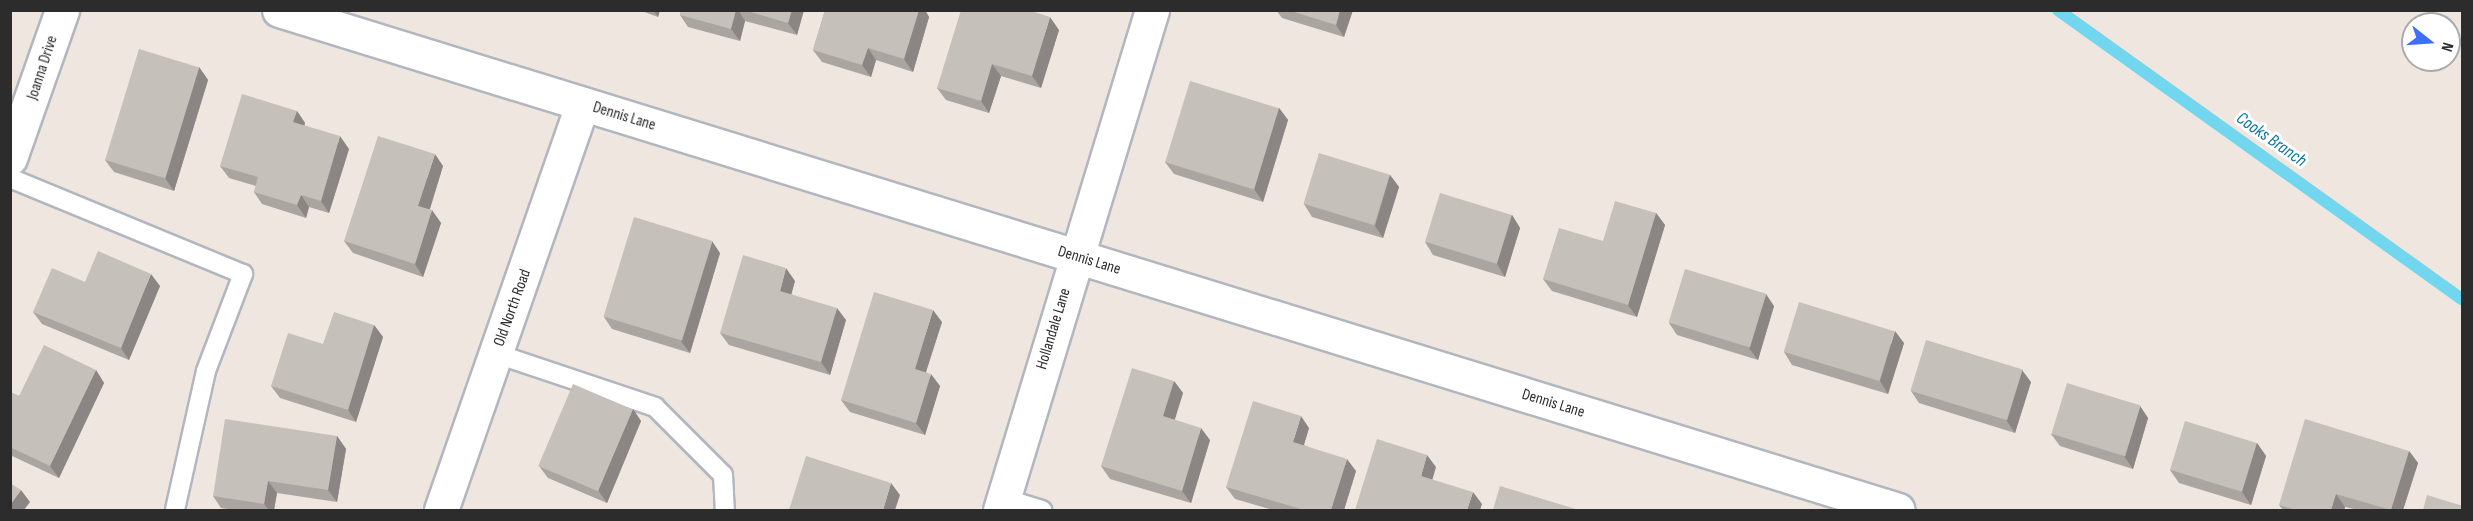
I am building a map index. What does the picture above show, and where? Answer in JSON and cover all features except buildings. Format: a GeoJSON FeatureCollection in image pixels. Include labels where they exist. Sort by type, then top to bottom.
{"type":"FeatureCollection","features":[{"type":"Feature","properties":{"kind":"street","name":"Joanna Drive"},"geometry":{"type":"LineString","coordinates":[[10,158],[62,10]]}},
{"type":"Feature","properties":{"kind":"street","name":"Dennis Lane"},"geometry":{"type":"LineString","coordinates":[[279,10],[1898,510]]}},
{"type":"Feature","properties":{"kind":"street","name":"Hollandale Lane"},"geometry":{"type":"LineString","coordinates":[[1001,504],[1152,10]]}},
{"type":"Feature","properties":{"kind":"street","name":"Old North Road"},"geometry":{"type":"LineString","coordinates":[[441,510],[582,104]]}},
{"type":"Feature","properties":{"kind":"lane"},"geometry":{"type":"LineString","coordinates":[[10,178],[243,274],[206,370],[175,510]]}},
{"type":"Feature","properties":{"kind":"lane"},"geometry":{"type":"LineString","coordinates":[[496,354],[655,407],[723,474],[725,510]]}},
{"type":"Feature","properties":{"kind":"lane"},"geometry":{"type":"LineString","coordinates":[[1001,504],[1042,510]]}},
{"type":"Feature","properties":{"kind":"waterway","name":"Cooks Branch"},"geometry":{"type":"LineString","coordinates":[[2058,10],[2462,299]]}}]}
